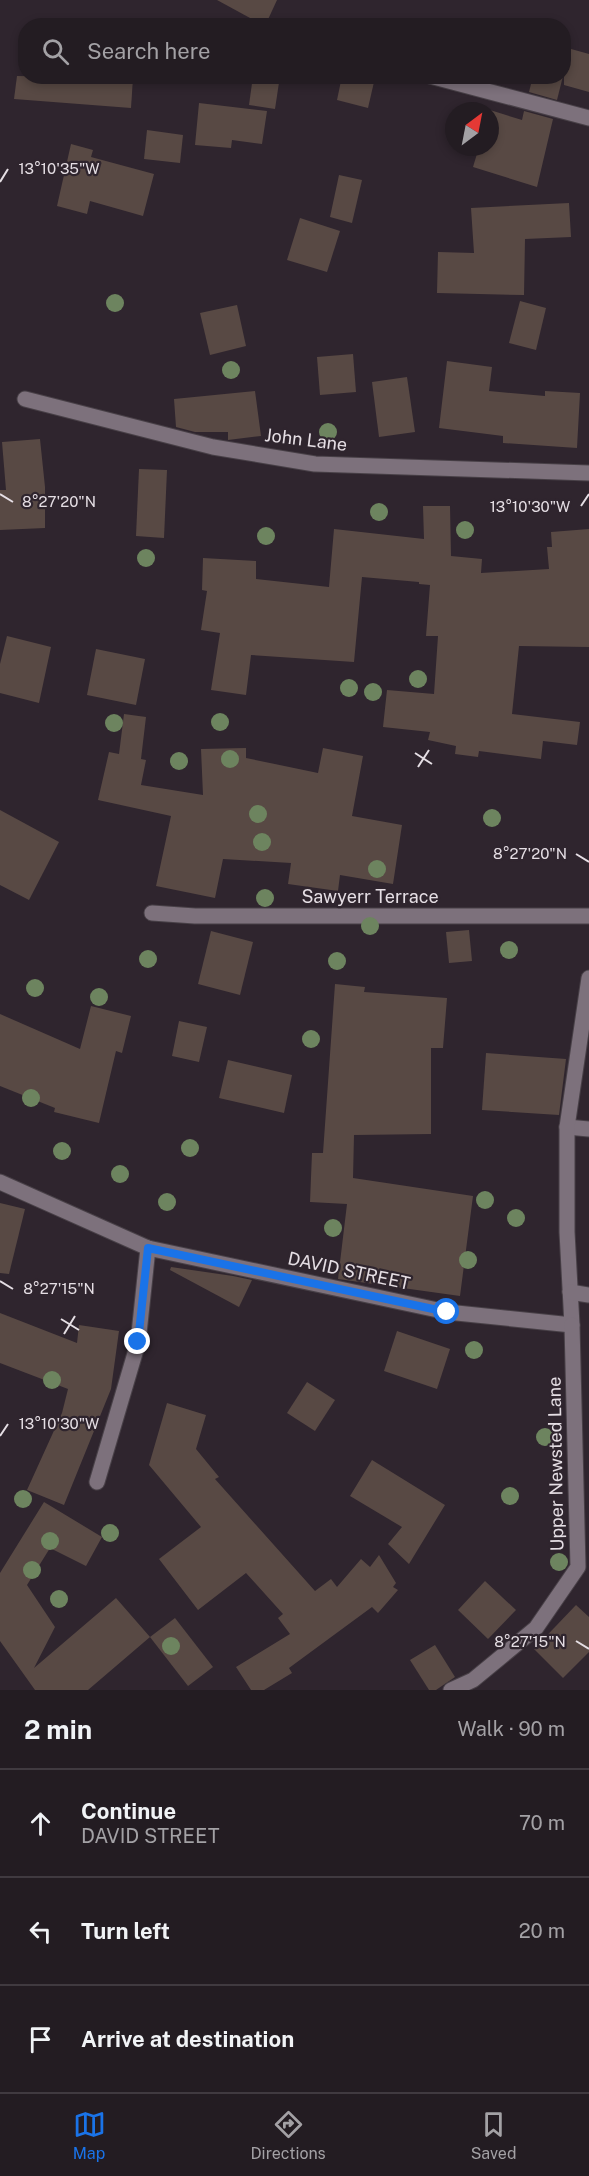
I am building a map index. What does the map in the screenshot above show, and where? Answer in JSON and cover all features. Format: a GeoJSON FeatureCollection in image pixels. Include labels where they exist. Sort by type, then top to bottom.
{"type":"FeatureCollection","features":[{"type":"Feature","properties":{"kind":"street"},"geometry":{"type":"LineString","coordinates":[[460,84],[589,118]]}},
{"type":"Feature","properties":{"kind":"street","name":"John Lane"},"geometry":{"type":"LineString","coordinates":[[25,399],[213,447],[315,465],[589,473]]}},
{"type":"Feature","properties":{"kind":"street","name":"Sawyerr Terrace"},"geometry":{"type":"LineString","coordinates":[[152,913],[195,916],[589,916]]}},
{"type":"Feature","properties":{"kind":"street"},"geometry":{"type":"LineString","coordinates":[[572,1324],[567,1232],[567,1127],[589,978]]}},
{"type":"Feature","properties":{"kind":"street"},"geometry":{"type":"LineString","coordinates":[[567,1127],[589,1129]]}},
{"type":"Feature","properties":{"kind":"street","name":"DAVID STREET"},"geometry":{"type":"LineString","coordinates":[[0,1182],[148,1248],[447,1312],[572,1324]]}},
{"type":"Feature","properties":{"kind":"street"},"geometry":{"type":"LineString","coordinates":[[97,1482],[138,1342],[148,1248]]}},
{"type":"Feature","properties":{"kind":"street"},"geometry":{"type":"LineString","coordinates":[[570,1292],[589,1295]]}},
{"type":"Feature","properties":{"kind":"street","name":"Upper Newsted Lane"},"geometry":{"type":"LineString","coordinates":[[451,1690],[472,1680],[536,1628],[584,1568],[572,1324]]}},
{"type":"Feature","properties":{"kind":"building"},"geometry":{"type":"Polygon","coordinates":[[[217,0],[277,0],[269,18],[250,18],[217,0]]]}},
{"type":"Feature","properties":{"kind":"building"},"geometry":{"type":"Polygon","coordinates":[[[571,49],[589,54],[589,92],[564,85],[571,84],[571,49]]]}},
{"type":"Feature","properties":{"kind":"building"},"geometry":{"type":"Polygon","coordinates":[[[17,76],[18,84],[133,84],[131,108],[14,99],[17,76]]]}},
{"type":"Feature","properties":{"kind":"building"},"geometry":{"type":"Polygon","coordinates":[[[252,84],[279,84],[275,109],[249,105],[252,84]]]}},
{"type":"Feature","properties":{"kind":"building"},"geometry":{"type":"Polygon","coordinates":[[[340,84],[374,84],[368,108],[337,100],[340,84]]]}},
{"type":"Feature","properties":{"kind":"building"},"geometry":{"type":"Polygon","coordinates":[[[531,84],[561,84],[557,100],[529,92],[531,84]]]}},
{"type":"Feature","properties":{"kind":"building"},"geometry":{"type":"Polygon","coordinates":[[[199,103],[267,111],[262,144],[232,140],[231,148],[195,145],[199,103]]]}},
{"type":"Feature","properties":{"kind":"building"},"geometry":{"type":"Polygon","coordinates":[[[524,111],[553,119],[537,187],[473,167],[476,156],[499,156],[499,113],[522,120],[524,111]]]}},
{"type":"Feature","properties":{"kind":"building"},"geometry":{"type":"Polygon","coordinates":[[[147,130],[183,135],[180,163],[144,159],[147,130]]]}},
{"type":"Feature","properties":{"kind":"building"},"geometry":{"type":"Polygon","coordinates":[[[71,144],[93,150],[91,157],[154,174],[143,216],[90,201],[87,214],[57,206],[71,144]]]}},
{"type":"Feature","properties":{"kind":"building"},"geometry":{"type":"Polygon","coordinates":[[[339,175],[362,180],[352,223],[330,217],[339,175]]]}},
{"type":"Feature","properties":{"kind":"building"},"geometry":{"type":"Polygon","coordinates":[[[569,203],[571,237],[525,239],[524,295],[437,293],[438,252],[474,253],[471,208],[569,203]]]}},
{"type":"Feature","properties":{"kind":"building"},"geometry":{"type":"Polygon","coordinates":[[[300,218],[340,231],[327,272],[287,260],[300,218]]]}},
{"type":"Feature","properties":{"kind":"building"},"geometry":{"type":"Polygon","coordinates":[[[520,301],[546,308],[536,350],[509,343],[520,301]]]}},
{"type":"Feature","properties":{"kind":"building"},"geometry":{"type":"Polygon","coordinates":[[[237,305],[246,346],[210,355],[200,313],[237,305]]]}},
{"type":"Feature","properties":{"kind":"building"},"geometry":{"type":"Polygon","coordinates":[[[353,354],[356,392],[320,395],[317,357],[353,354]]]}},
{"type":"Feature","properties":{"kind":"building"},"geometry":{"type":"Polygon","coordinates":[[[447,361],[492,367],[489,391],[545,396],[545,391],[580,393],[577,448],[503,443],[503,436],[439,428],[447,361]]]}},
{"type":"Feature","properties":{"kind":"building"},"geometry":{"type":"Polygon","coordinates":[[[407,377],[415,432],[379,437],[372,382],[407,377]]]}},
{"type":"Feature","properties":{"kind":"building"},"geometry":{"type":"Polygon","coordinates":[[[255,391],[261,436],[228,440],[228,432],[195,432],[176,427],[174,399],[255,391]]]}},
{"type":"Feature","properties":{"kind":"building"},"geometry":{"type":"Polygon","coordinates":[[[40,439],[45,487],[45,528],[0,530],[0,490],[6,490],[2,442],[40,439]]]}},
{"type":"Feature","properties":{"kind":"building"},"geometry":{"type":"Polygon","coordinates":[[[139,469],[167,470],[164,538],[136,536],[139,469]]]}},
{"type":"Feature","properties":{"kind":"building"},"geometry":{"type":"Polygon","coordinates":[[[423,506],[450,506],[451,556],[482,559],[481,573],[549,569],[547,547],[552,547],[551,532],[589,529],[589,647],[519,646],[512,714],[580,722],[577,745],[543,741],[541,759],[479,751],[478,757],[455,754],[456,746],[428,740],[430,732],[383,727],[387,690],[434,694],[438,636],[426,636],[430,585],[419,584],[419,582],[362,577],[354,662],[251,655],[246,695],[211,690],[220,633],[201,630],[207,591],[202,590],[203,558],[256,561],[256,579],[329,587],[334,529],[424,539],[423,506]]]}},
{"type":"Feature","properties":{"kind":"building"},"geometry":{"type":"Polygon","coordinates":[[[7,636],[51,647],[39,703],[0,693],[0,664],[7,636]]]}},
{"type":"Feature","properties":{"kind":"building"},"geometry":{"type":"Polygon","coordinates":[[[96,649],[145,659],[136,705],[87,695],[96,649]]]}},
{"type":"Feature","properties":{"kind":"building"},"geometry":{"type":"Polygon","coordinates":[[[124,714],[146,717],[141,759],[146,760],[141,785],[203,795],[201,749],[246,748],[246,758],[318,773],[323,748],[363,756],[352,816],[402,825],[393,884],[340,875],[338,891],[288,884],[291,863],[223,859],[215,898],[156,886],[171,816],[98,800],[109,752],[119,754],[124,714]]]}},
{"type":"Feature","properties":{"kind":"building"},"geometry":{"type":"Polygon","coordinates":[[[0,810],[59,842],[29,900],[0,885],[0,810]]]}},
{"type":"Feature","properties":{"kind":"building"},"geometry":{"type":"Polygon","coordinates":[[[469,930],[472,961],[449,963],[446,932],[469,930]]]}},
{"type":"Feature","properties":{"kind":"building"},"geometry":{"type":"Polygon","coordinates":[[[211,931],[253,942],[240,995],[198,984],[211,931]]]}},
{"type":"Feature","properties":{"kind":"building"},"geometry":{"type":"Polygon","coordinates":[[[335,984],[365,987],[364,992],[447,998],[443,1048],[431,1048],[431,1134],[354,1135],[353,1178],[473,1196],[460,1296],[338,1279],[347,1204],[310,1202],[312,1153],[323,1153],[335,984]]]}},
{"type":"Feature","properties":{"kind":"building"},"geometry":{"type":"Polygon","coordinates":[[[91,1006],[131,1016],[122,1053],[116,1051],[99,1123],[54,1112],[55,1108],[0,1086],[0,1014],[80,1049],[91,1006]]]}},
{"type":"Feature","properties":{"kind":"building"},"geometry":{"type":"Polygon","coordinates":[[[179,1021],[207,1027],[199,1062],[172,1056],[179,1021]]]}},
{"type":"Feature","properties":{"kind":"building"},"geometry":{"type":"Polygon","coordinates":[[[486,1053],[566,1059],[559,1115],[482,1110],[486,1053]]]}},
{"type":"Feature","properties":{"kind":"building"},"geometry":{"type":"Polygon","coordinates":[[[228,1060],[292,1075],[284,1113],[219,1098],[228,1060]]]}},
{"type":"Feature","properties":{"kind":"building"},"geometry":{"type":"Polygon","coordinates":[[[0,1203],[25,1209],[9,1274],[0,1273],[0,1203]]]}},
{"type":"Feature","properties":{"kind":"building"},"geometry":{"type":"Polygon","coordinates":[[[171,1267],[252,1280],[239,1307],[170,1270],[171,1267]]]}},
{"type":"Feature","properties":{"kind":"building"},"geometry":{"type":"Polygon","coordinates":[[[0,1313],[77,1343],[79,1325],[119,1331],[111,1389],[64,1505],[27,1490],[62,1413],[68,1389],[0,1363],[0,1313]]]}},
{"type":"Feature","properties":{"kind":"building"},"geometry":{"type":"Polygon","coordinates":[[[397,1331],[450,1349],[437,1389],[384,1371],[397,1331]]]}},
{"type":"Feature","properties":{"kind":"building"},"geometry":{"type":"Polygon","coordinates":[[[307,1382],[335,1400],[315,1431],[287,1413],[307,1382]]]}},
{"type":"Feature","properties":{"kind":"building"},"geometry":{"type":"Polygon","coordinates":[[[167,1403],[206,1415],[196,1449],[219,1477],[215,1479],[315,1591],[331,1579],[337,1587],[361,1559],[370,1567],[379,1555],[396,1583],[393,1587],[398,1590],[378,1613],[372,1607],[289,1668],[292,1673],[264,1690],[251,1690],[236,1667],[290,1634],[278,1618],[283,1614],[246,1573],[198,1610],[159,1559],[201,1527],[149,1465],[167,1403]]]}},
{"type":"Feature","properties":{"kind":"building"},"geometry":{"type":"Polygon","coordinates":[[[372,1460],[445,1505],[409,1564],[388,1544],[402,1527],[350,1496],[372,1460]]]}},
{"type":"Feature","properties":{"kind":"building"},"geometry":{"type":"Polygon","coordinates":[[[44,1502],[102,1537],[86,1566],[50,1548],[27,1585],[55,1627],[34,1668],[116,1598],[150,1637],[88,1690],[35,1690],[0,1641],[0,1573],[44,1502]]]}},
{"type":"Feature","properties":{"kind":"building"},"geometry":{"type":"Polygon","coordinates":[[[485,1581],[516,1610],[488,1639],[458,1610],[485,1581]]]}},
{"type":"Feature","properties":{"kind":"building"},"geometry":{"type":"Polygon","coordinates":[[[576,1605],[589,1617],[589,1652],[563,1678],[534,1649],[576,1605]]]}},
{"type":"Feature","properties":{"kind":"building"},"geometry":{"type":"Polygon","coordinates":[[[175,1618],[213,1667],[188,1686],[150,1637],[175,1618]]]}},
{"type":"Feature","properties":{"kind":"building"},"geometry":{"type":"Polygon","coordinates":[[[435,1645],[455,1677],[436,1690],[429,1690],[410,1660],[435,1645]]]}},
{"type":"Feature","properties":{"kind":"route"},"geometry":{"type":"LineString","coordinates":[[138,1342],[148,1248],[447,1312]]}}]}
